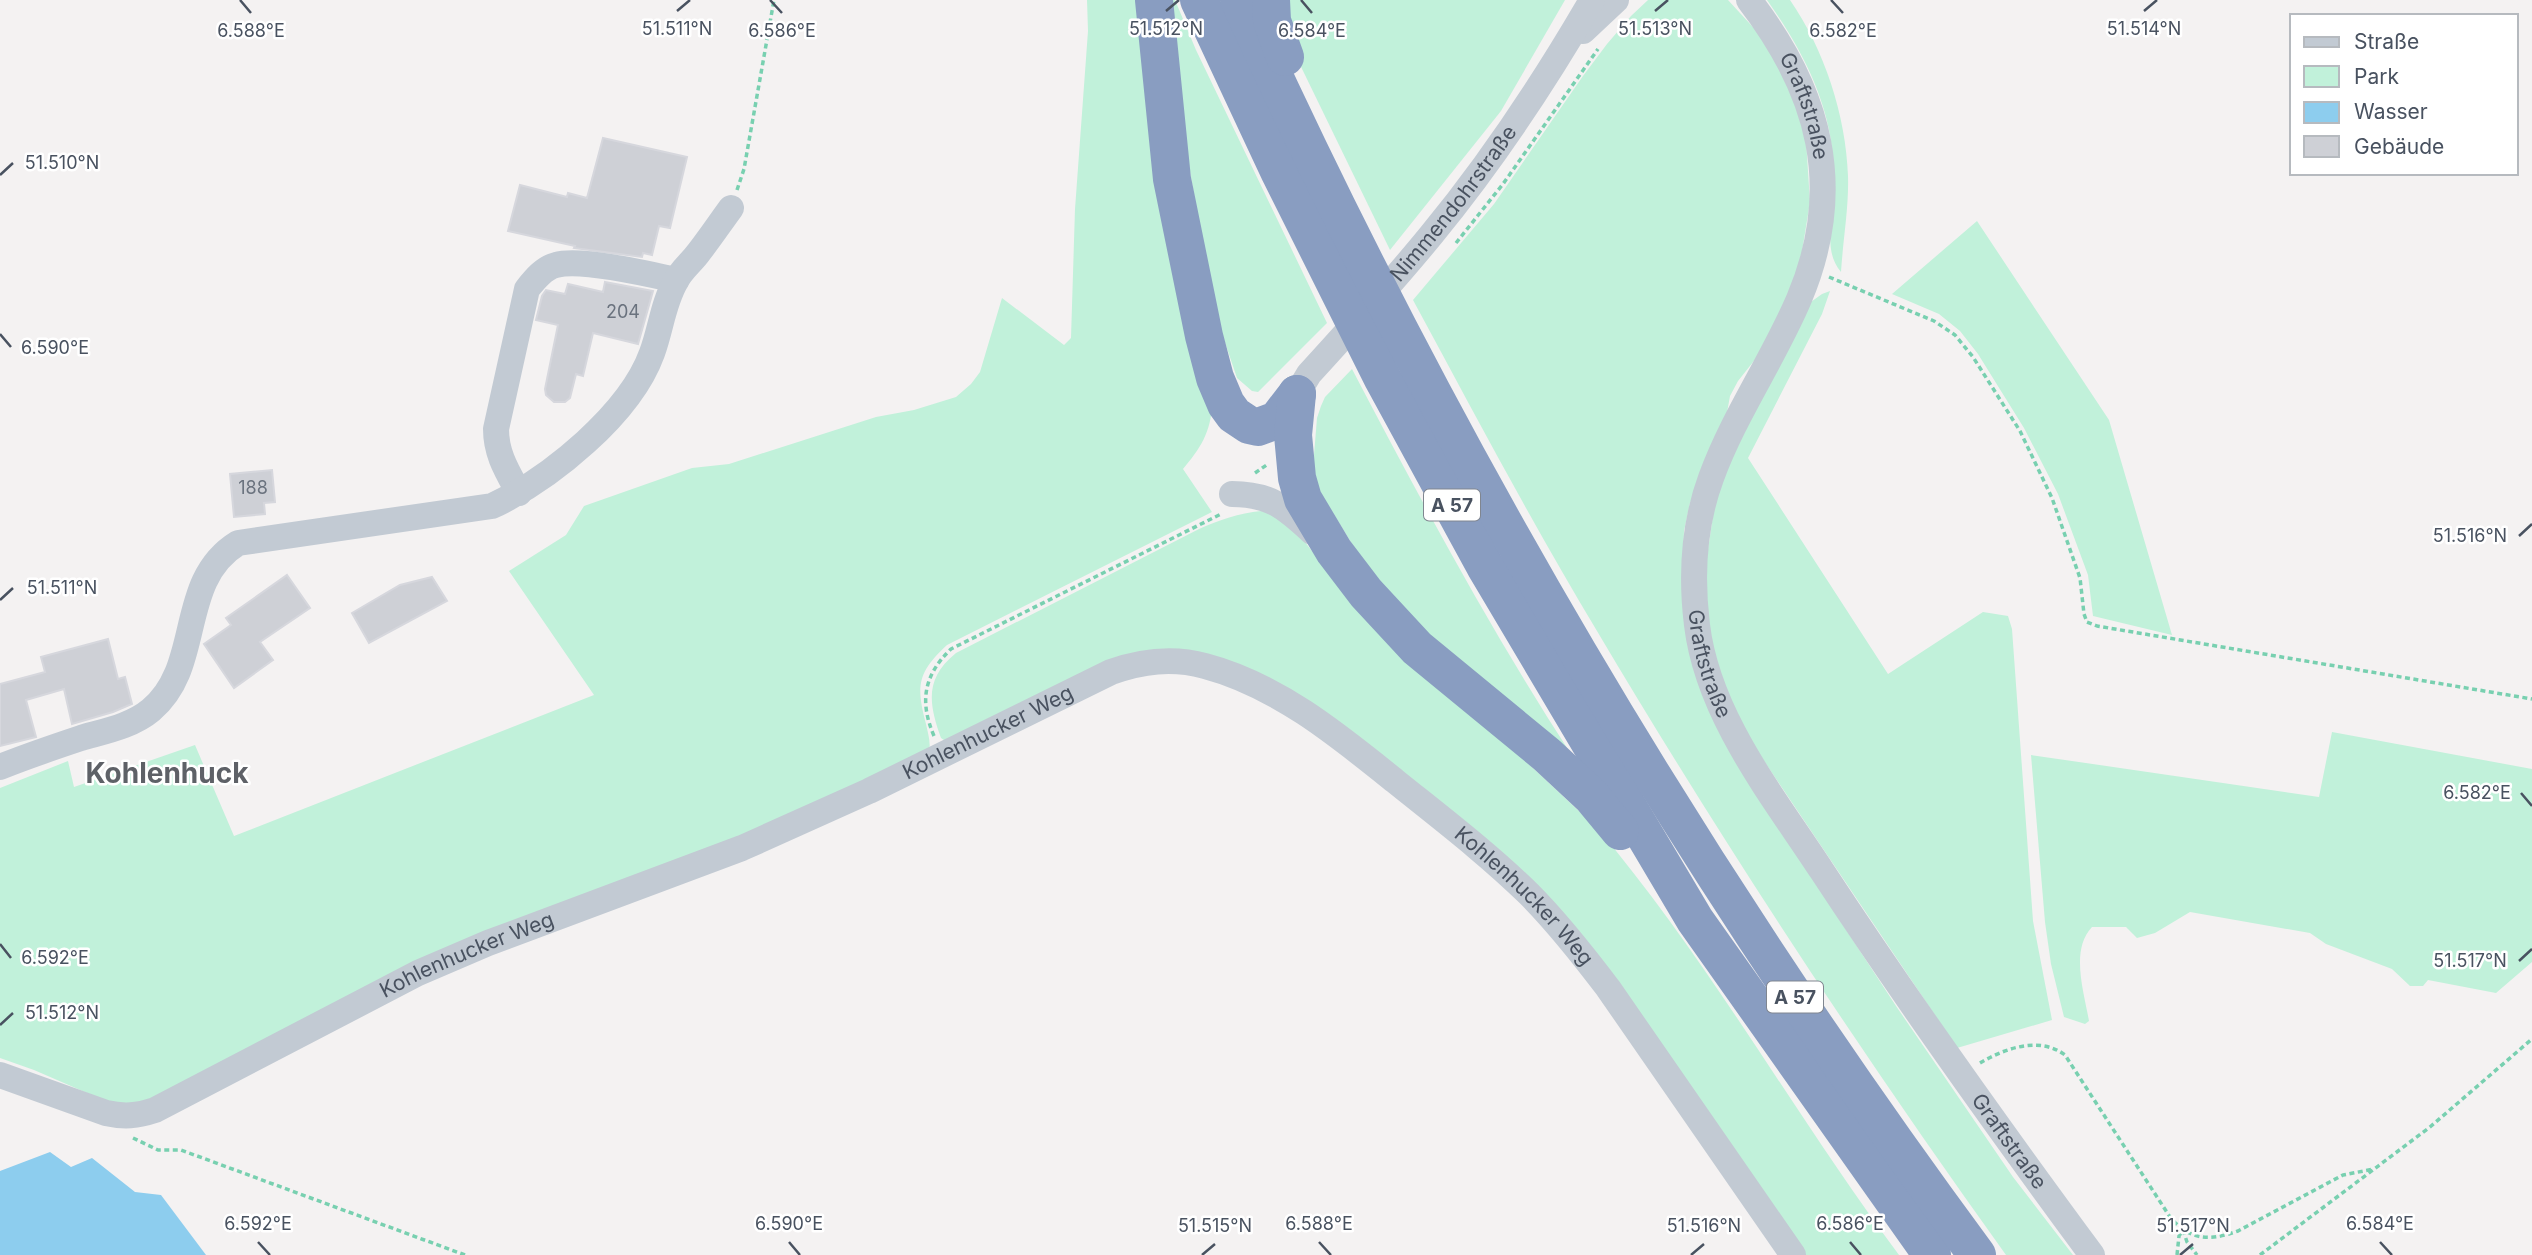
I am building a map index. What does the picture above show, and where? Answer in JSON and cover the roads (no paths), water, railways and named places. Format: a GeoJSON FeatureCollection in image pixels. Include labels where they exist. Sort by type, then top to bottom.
{"type":"FeatureCollection","features":[{"type":"Feature","properties":{"kind":"highway"},"geometry":{"type":"LineString","coordinates":[[1154,0],[1171,178],[1203,337],[1215,378],[1234,415],[1249,425],[1258,427],[1277,420],[1307,380]]}},
{"type":"Feature","properties":{"kind":"highway","name":"A 57"},"geometry":{"type":"LineString","coordinates":[[1199,0],[1279,171],[1383,379],[1485,566],[1695,919],[1932,1255]]}},
{"type":"Feature","properties":{"kind":"highway","name":"A 57"},"geometry":{"type":"LineString","coordinates":[[1239,0],[1318,170],[1419,367],[1517,547],[1625,732],[1717,880],[1812,1022],[1977,1255]]}},
{"type":"Feature","properties":{"kind":"highway"},"geometry":{"type":"LineString","coordinates":[[1271,0],[1272,20],[1292,76],[1318,170]]}},
{"type":"Feature","properties":{"kind":"highway"},"geometry":{"type":"LineString","coordinates":[[1307,380],[1293,436],[1297,478],[1303,499],[1334,551],[1366,593],[1417,648],[1591,796],[1621,831],[1646,869],[1743,988]]}},
{"type":"Feature","properties":{"kind":"street","name":"Nimmendohrstraße"},"geometry":{"type":"LineString","coordinates":[[1307,380],[1444,239],[1592,0]]}},
{"type":"Feature","properties":{"kind":"street"},"geometry":{"type":"LineString","coordinates":[[1557,57],[1616,0]]}},
{"type":"Feature","properties":{"kind":"street","name":"Graftstraße"},"geometry":{"type":"LineString","coordinates":[[1749,0],[1781,44],[1810,107],[1821,164],[1822,219],[1810,270],[1799,299],[1734,425],[1710,479],[1701,513],[1694,582],[1697,628],[1715,694],[1741,745],[1855,921],[1962,1076],[2092,1255]]}},
{"type":"Feature","properties":{"kind":"street"},"geometry":{"type":"LineString","coordinates":[[0,767],[28,755],[125,724],[150,711],[167,693],[178,674],[202,584],[223,552],[238,543],[492,506],[519,493],[581,445],[620,406],[638,382],[652,353],[662,315],[676,280],[731,208]]}},
{"type":"Feature","properties":{"kind":"street"},"geometry":{"type":"LineString","coordinates":[[519,493],[500,459],[496,429],[527,289],[538,275],[555,265],[574,263],[676,280]]}},
{"type":"Feature","properties":{"kind":"street"},"geometry":{"type":"LineString","coordinates":[[1228,503],[1269,499],[1285,508],[1334,551]]}},
{"type":"Feature","properties":{"kind":"street","name":"Kohlenhucker Weg"},"geometry":{"type":"LineString","coordinates":[[0,1075],[106,1113],[138,1115],[155,1110],[418,972],[742,848],[869,791],[1088,682],[1133,664],[1175,661],[1205,666],[1241,678],[1329,729],[1512,878],[1558,924],[1608,988],[1793,1255]]}},
{"type":"Feature","properties":{"kind":"water"},"geometry":{"type":"Polygon","coordinates":[[[50,1152],[71,1167],[92,1158],[135,1192],[161,1195],[206,1255],[0,1255],[0,1171],[50,1152]]]}},
{"type":"Feature","properties":{"kind":"district","name":"Kohlenhuck"},"geometry":{"type":"Point","coordinates":[167,773]}}]}
